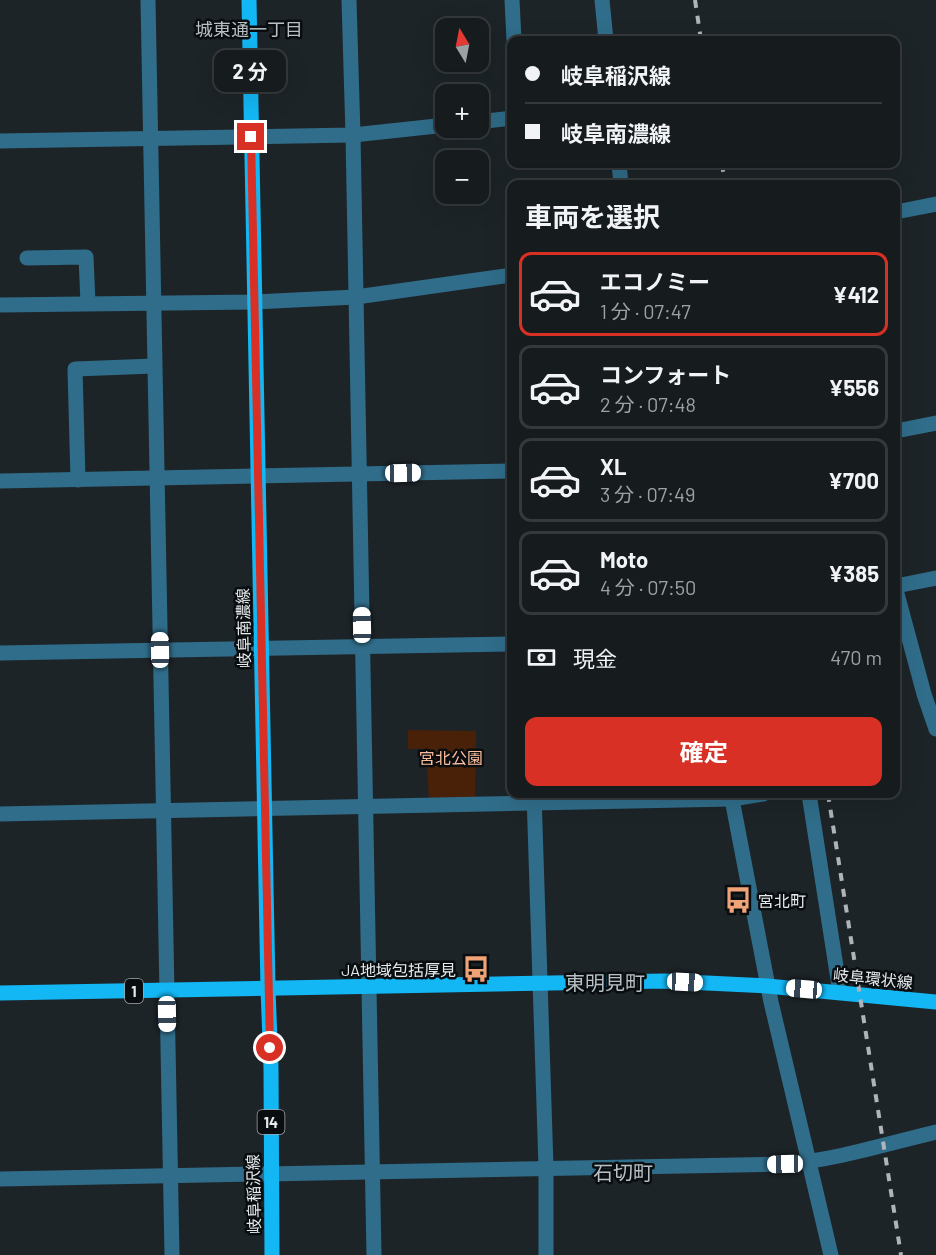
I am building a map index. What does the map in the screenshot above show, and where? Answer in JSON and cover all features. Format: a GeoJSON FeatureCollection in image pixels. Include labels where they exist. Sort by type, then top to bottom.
{"type":"FeatureCollection","features":[{"type":"Feature","properties":{"kind":"main road","name":"岐阜南濃線"},"geometry":{"type":"LineString","coordinates":[[249,0],[268,989]]}},
{"type":"Feature","properties":{"kind":"main road","name":"岐阜環状線"},"geometry":{"type":"LineString","coordinates":[[268,989],[665,981],[767,986],[936,1002]]}},
{"type":"Feature","properties":{"kind":"main road","name":"1"},"geometry":{"type":"LineString","coordinates":[[0,993],[268,989]]}},
{"type":"Feature","properties":{"kind":"main road","name":"岐阜稲沢線"},"geometry":{"type":"LineString","coordinates":[[268,989],[271,1068],[272,1255]]}},
{"type":"Feature","properties":{"kind":"street"},"geometry":{"type":"LineString","coordinates":[[148,0],[172,1255]]}},
{"type":"Feature","properties":{"kind":"street"},"geometry":{"type":"LineString","coordinates":[[349,0],[374,1255]]}},
{"type":"Feature","properties":{"kind":"street"},"geometry":{"type":"LineString","coordinates":[[512,0],[514,36]]}},
{"type":"Feature","properties":{"kind":"street"},"geometry":{"type":"LineString","coordinates":[[602,0],[606,36]]}},
{"type":"Feature","properties":{"kind":"street"},"geometry":{"type":"LineString","coordinates":[[489,121],[507,119]]}},
{"type":"Feature","properties":{"kind":"street"},"geometry":{"type":"LineString","coordinates":[[0,141],[353,135],[435,126]]}},
{"type":"Feature","properties":{"kind":"street"},"geometry":{"type":"LineString","coordinates":[[900,211],[936,204]]}},
{"type":"Feature","properties":{"kind":"street"},"geometry":{"type":"LineString","coordinates":[[27,258],[86,257],[88,303]]}},
{"type":"Feature","properties":{"kind":"street"},"geometry":{"type":"LineString","coordinates":[[0,305],[254,302],[356,297],[507,276]]}},
{"type":"Feature","properties":{"kind":"street"},"geometry":{"type":"LineString","coordinates":[[78,480],[75,369],[154,366]]}},
{"type":"Feature","properties":{"kind":"street"},"geometry":{"type":"LineString","coordinates":[[900,430],[936,423]]}},
{"type":"Feature","properties":{"kind":"street"},"geometry":{"type":"LineString","coordinates":[[0,481],[507,471]]}},
{"type":"Feature","properties":{"kind":"street"},"geometry":{"type":"LineString","coordinates":[[900,585],[936,578]]}},
{"type":"Feature","properties":{"kind":"street"},"geometry":{"type":"LineString","coordinates":[[900,605],[936,729]]}},
{"type":"Feature","properties":{"kind":"street"},"geometry":{"type":"LineString","coordinates":[[0,653],[507,644]]}},
{"type":"Feature","properties":{"kind":"street"},"geometry":{"type":"LineString","coordinates":[[0,814],[365,806],[534,798],[546,1167],[546,1255]]}},
{"type":"Feature","properties":{"kind":"street"},"geometry":{"type":"LineString","coordinates":[[732,798],[767,986],[831,1255]]}},
{"type":"Feature","properties":{"kind":"street"},"geometry":{"type":"LineString","coordinates":[[810,798],[840,992]]}},
{"type":"Feature","properties":{"kind":"street"},"geometry":{"type":"LineString","coordinates":[[0,1179],[808,1162],[936,1132]]}},
{"type":"Feature","properties":{"kind":"green space","name":"宮北公園"},"geometry":{"type":"Polygon","coordinates":[[[408,730],[476,731],[475,801],[429,801],[426,749],[408,749],[408,730]]]}},
{"type":"Feature","properties":{"kind":"railway"},"geometry":{"type":"LineString","coordinates":[[695,0],[700,36]]}},
{"type":"Feature","properties":{"kind":"railway"},"geometry":{"type":"LineString","coordinates":[[723,168],[724,180]]}},
{"type":"Feature","properties":{"kind":"railway"},"geometry":{"type":"LineString","coordinates":[[829,798],[901,1255]]}},
{"type":"Feature","properties":{"kind":"place","name":"宮北町"},"geometry":{"type":"Point","coordinates":[738,900]}},
{"type":"Feature","properties":{"kind":"place","name":"JA地域包括厚見"},"geometry":{"type":"Point","coordinates":[476,969]}},
{"type":"Feature","properties":{"kind":"district","name":"城東通一丁目"},"geometry":{"type":"Point","coordinates":[249,29]}},
{"type":"Feature","properties":{"kind":"district","name":"東明見町"},"geometry":{"type":"Point","coordinates":[605,982]}},
{"type":"Feature","properties":{"kind":"district","name":"石切町"},"geometry":{"type":"Point","coordinates":[623,1172]}},
{"type":"Feature","properties":{"kind":"route"},"geometry":{"type":"LineString","coordinates":[[251,137],[270,1048]]}}]}
